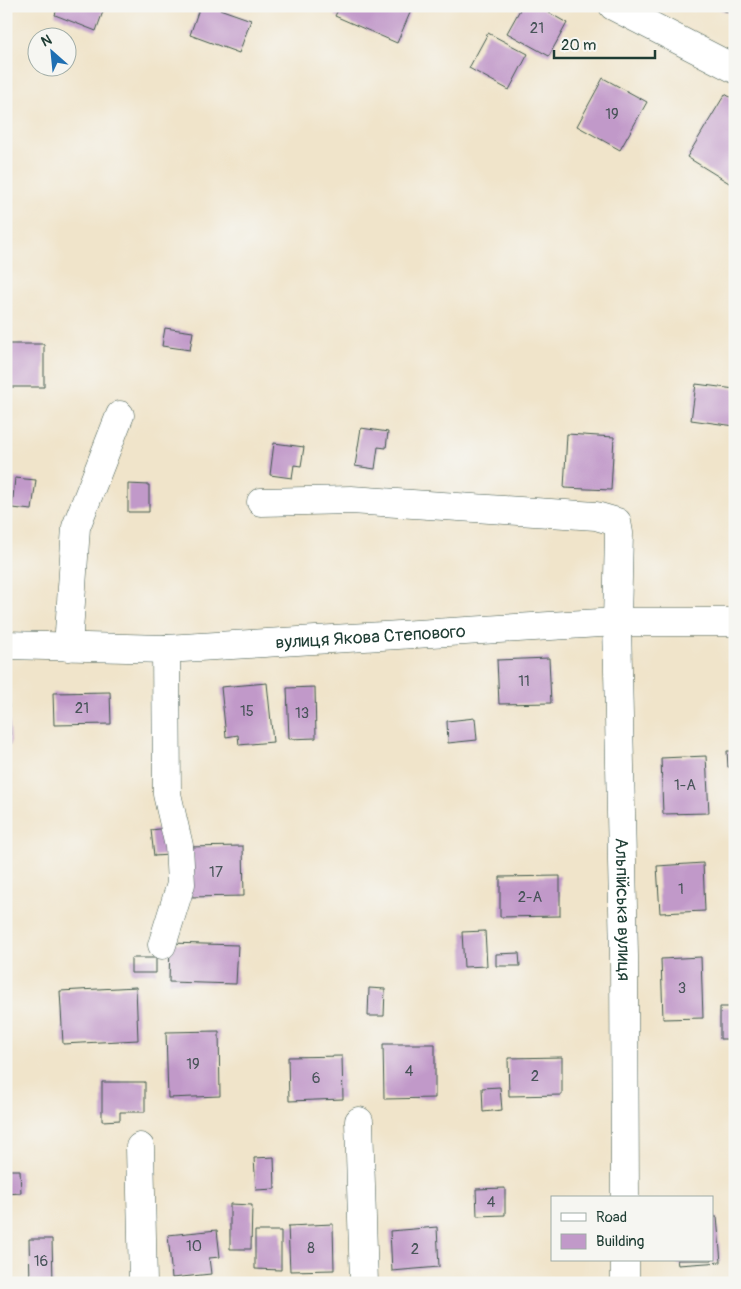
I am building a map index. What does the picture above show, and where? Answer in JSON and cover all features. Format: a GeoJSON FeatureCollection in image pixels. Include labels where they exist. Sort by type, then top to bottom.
{"type":"FeatureCollection","features":[{"type":"Feature","properties":{"kind":"street"},"geometry":{"type":"LineString","coordinates":[[613,6],[735,69]]}},
{"type":"Feature","properties":{"kind":"street"},"geometry":{"type":"LineString","coordinates":[[68,647],[76,527],[120,415]]}},
{"type":"Feature","properties":{"kind":"street","name":"Альпійська вулиця"},"geometry":{"type":"LineString","coordinates":[[261,502],[351,500],[596,516],[617,522],[619,533],[617,622],[624,946],[625,1196]]}},
{"type":"Feature","properties":{"kind":"street","name":"вулиця Якова Степового"},"geometry":{"type":"LineString","coordinates":[[6,645],[166,649],[617,622],[735,622]]}},
{"type":"Feature","properties":{"kind":"street"},"geometry":{"type":"LineString","coordinates":[[162,945],[181,884],[180,846],[167,794],[166,649]]}},
{"type":"Feature","properties":{"kind":"street"},"geometry":{"type":"LineString","coordinates":[[359,1121],[364,1283]]}},
{"type":"Feature","properties":{"kind":"street"},"geometry":{"type":"LineString","coordinates":[[140,1147],[143,1283]]}},
{"type":"Feature","properties":{"kind":"street"},"geometry":{"type":"LineString","coordinates":[[625,1262],[625,1283]]}},
{"type":"Feature","properties":{"kind":"building"},"geometry":{"type":"Polygon","coordinates":[[[58,6],[105,6],[96,31],[55,15],[58,6]]]}},
{"type":"Feature","properties":{"kind":"building"},"geometry":{"type":"Polygon","coordinates":[[[200,6],[211,6],[251,20],[239,53],[190,35],[200,6]]]}},
{"type":"Feature","properties":{"kind":"building"},"geometry":{"type":"Polygon","coordinates":[[[340,6],[413,6],[397,43],[335,16],[340,6]]]}},
{"type":"Feature","properties":{"kind":"building"},"geometry":{"type":"Polygon","coordinates":[[[522,6],[537,6],[567,23],[549,56],[507,33],[522,6]]]}},
{"type":"Feature","properties":{"kind":"building"},"geometry":{"type":"Polygon","coordinates":[[[712,6],[735,6],[735,15],[712,6]]]}},
{"type":"Feature","properties":{"kind":"building"},"geometry":{"type":"Polygon","coordinates":[[[488,33],[528,54],[509,90],[469,68],[488,33]]]}},
{"type":"Feature","properties":{"kind":"building"},"geometry":{"type":"Polygon","coordinates":[[[603,78],[647,102],[620,150],[577,126],[603,78]]]}},
{"type":"Feature","properties":{"kind":"building"},"geometry":{"type":"Polygon","coordinates":[[[725,94],[735,100],[734,186],[687,157],[725,94]]]}},
{"type":"Feature","properties":{"kind":"building"},"geometry":{"type":"Polygon","coordinates":[[[165,328],[193,332],[190,350],[162,346],[165,328]]]}},
{"type":"Feature","properties":{"kind":"building"},"geometry":{"type":"Polygon","coordinates":[[[6,344],[44,344],[44,387],[6,387],[6,344]]]}},
{"type":"Feature","properties":{"kind":"building"},"geometry":{"type":"Polygon","coordinates":[[[696,384],[735,389],[735,426],[691,420],[696,384]]]}},
{"type":"Feature","properties":{"kind":"building"},"geometry":{"type":"Polygon","coordinates":[[[361,428],[388,432],[386,448],[378,447],[375,469],[355,466],[361,428]]]}},
{"type":"Feature","properties":{"kind":"building"},"geometry":{"type":"Polygon","coordinates":[[[567,434],[614,437],[611,490],[564,488],[567,434]]]}},
{"type":"Feature","properties":{"kind":"building"},"geometry":{"type":"Polygon","coordinates":[[[274,443],[304,447],[301,466],[294,465],[292,478],[270,475],[274,443]]]}},
{"type":"Feature","properties":{"kind":"building"},"geometry":{"type":"Polygon","coordinates":[[[15,478],[36,480],[32,510],[12,508],[15,478]]]}},
{"type":"Feature","properties":{"kind":"building"},"geometry":{"type":"Polygon","coordinates":[[[128,484],[149,485],[149,512],[128,512],[128,484]]]}},
{"type":"Feature","properties":{"kind":"building"},"geometry":{"type":"Polygon","coordinates":[[[549,658],[551,703],[499,704],[497,660],[549,658]]]}},
{"type":"Feature","properties":{"kind":"building"},"geometry":{"type":"Polygon","coordinates":[[[267,683],[273,742],[239,745],[238,735],[226,737],[221,687],[267,683]]]}},
{"type":"Feature","properties":{"kind":"building"},"geometry":{"type":"Polygon","coordinates":[[[315,687],[316,738],[289,739],[287,688],[315,687]]]}},
{"type":"Feature","properties":{"kind":"building"},"geometry":{"type":"Polygon","coordinates":[[[110,692],[111,724],[54,725],[53,693],[110,692]]]}},
{"type":"Feature","properties":{"kind":"building"},"geometry":{"type":"Polygon","coordinates":[[[6,694],[8,694],[11,745],[6,745],[6,694]]]}},
{"type":"Feature","properties":{"kind":"building"},"geometry":{"type":"Polygon","coordinates":[[[475,718],[477,740],[448,743],[447,721],[475,718]]]}},
{"type":"Feature","properties":{"kind":"building"},"geometry":{"type":"Polygon","coordinates":[[[727,751],[735,751],[735,767],[728,767],[727,751]]]}},
{"type":"Feature","properties":{"kind":"building"},"geometry":{"type":"Polygon","coordinates":[[[706,756],[709,813],[663,814],[661,758],[706,756]]]}},
{"type":"Feature","properties":{"kind":"building"},"geometry":{"type":"Polygon","coordinates":[[[168,828],[170,855],[154,856],[151,830],[168,828]]]}},
{"type":"Feature","properties":{"kind":"building"},"geometry":{"type":"Polygon","coordinates":[[[243,846],[244,896],[188,897],[187,847],[243,846]]]}},
{"type":"Feature","properties":{"kind":"building"},"geometry":{"type":"Polygon","coordinates":[[[703,863],[705,911],[660,913],[657,866],[703,863]]]}},
{"type":"Feature","properties":{"kind":"building"},"geometry":{"type":"Polygon","coordinates":[[[560,876],[560,916],[500,917],[500,877],[560,876]]]}},
{"type":"Feature","properties":{"kind":"building"},"geometry":{"type":"Polygon","coordinates":[[[485,931],[487,966],[464,967],[462,932],[485,931]]]}},
{"type":"Feature","properties":{"kind":"building"},"geometry":{"type":"Polygon","coordinates":[[[170,943],[238,945],[236,984],[169,982],[170,943]]]}},
{"type":"Feature","properties":{"kind":"building"},"geometry":{"type":"Polygon","coordinates":[[[519,953],[520,966],[496,966],[496,954],[519,953]]]}},
{"type":"Feature","properties":{"kind":"building"},"geometry":{"type":"Polygon","coordinates":[[[701,957],[703,1018],[663,1019],[661,959],[701,957]]]}},
{"type":"Feature","properties":{"kind":"building"},"geometry":{"type":"Polygon","coordinates":[[[131,958],[156,958],[156,973],[131,973],[131,958]]]}},
{"type":"Feature","properties":{"kind":"building"},"geometry":{"type":"Polygon","coordinates":[[[136,987],[138,1040],[63,1044],[60,991],[136,987]]]}},
{"type":"Feature","properties":{"kind":"building"},"geometry":{"type":"Polygon","coordinates":[[[369,988],[385,989],[384,1016],[368,1016],[369,988]]]}},
{"type":"Feature","properties":{"kind":"building"},"geometry":{"type":"Polygon","coordinates":[[[720,1007],[735,1007],[735,1039],[720,1039],[720,1007]]]}},
{"type":"Feature","properties":{"kind":"building"},"geometry":{"type":"Polygon","coordinates":[[[219,1031],[220,1096],[168,1098],[166,1032],[219,1031]]]}},
{"type":"Feature","properties":{"kind":"building"},"geometry":{"type":"Polygon","coordinates":[[[383,1044],[435,1044],[435,1098],[384,1099],[383,1044]]]}},
{"type":"Feature","properties":{"kind":"building"},"geometry":{"type":"Polygon","coordinates":[[[342,1056],[343,1099],[289,1101],[288,1057],[342,1056]]]}},
{"type":"Feature","properties":{"kind":"building"},"geometry":{"type":"Polygon","coordinates":[[[562,1057],[562,1095],[509,1096],[508,1058],[562,1057]]]}},
{"type":"Feature","properties":{"kind":"building"},"geometry":{"type":"Polygon","coordinates":[[[102,1082],[145,1082],[145,1112],[120,1112],[120,1120],[102,1121],[102,1082]]]}},
{"type":"Feature","properties":{"kind":"building"},"geometry":{"type":"Polygon","coordinates":[[[500,1087],[502,1110],[483,1112],[482,1088],[500,1087]]]}},
{"type":"Feature","properties":{"kind":"building"},"geometry":{"type":"Polygon","coordinates":[[[274,1157],[275,1189],[256,1190],[254,1158],[274,1157]]]}},
{"type":"Feature","properties":{"kind":"building"},"geometry":{"type":"Polygon","coordinates":[[[6,1170],[20,1170],[21,1193],[6,1194],[6,1170]]]}},
{"type":"Feature","properties":{"kind":"building"},"geometry":{"type":"Polygon","coordinates":[[[505,1188],[505,1215],[477,1216],[476,1189],[505,1188]]]}},
{"type":"Feature","properties":{"kind":"building"},"geometry":{"type":"Polygon","coordinates":[[[230,1204],[252,1205],[251,1249],[230,1249],[230,1204]]]}},
{"type":"Feature","properties":{"kind":"building"},"geometry":{"type":"Polygon","coordinates":[[[714,1217],[717,1217],[721,1262],[678,1265],[677,1262],[714,1262],[714,1217]]]}},
{"type":"Feature","properties":{"kind":"building"},"geometry":{"type":"Polygon","coordinates":[[[333,1224],[334,1270],[290,1271],[288,1226],[333,1224]]]}},
{"type":"Feature","properties":{"kind":"building"},"geometry":{"type":"Polygon","coordinates":[[[437,1227],[439,1267],[392,1271],[390,1231],[437,1227]]]}},
{"type":"Feature","properties":{"kind":"building"},"geometry":{"type":"Polygon","coordinates":[[[217,1230],[220,1257],[209,1258],[211,1274],[172,1278],[168,1235],[217,1230]]]}},
{"type":"Feature","properties":{"kind":"building"},"geometry":{"type":"Polygon","coordinates":[[[255,1231],[281,1231],[281,1270],[255,1269],[255,1231]]]}},
{"type":"Feature","properties":{"kind":"building"},"geometry":{"type":"Polygon","coordinates":[[[29,1239],[52,1239],[53,1283],[30,1283],[29,1239]]]}}]}
